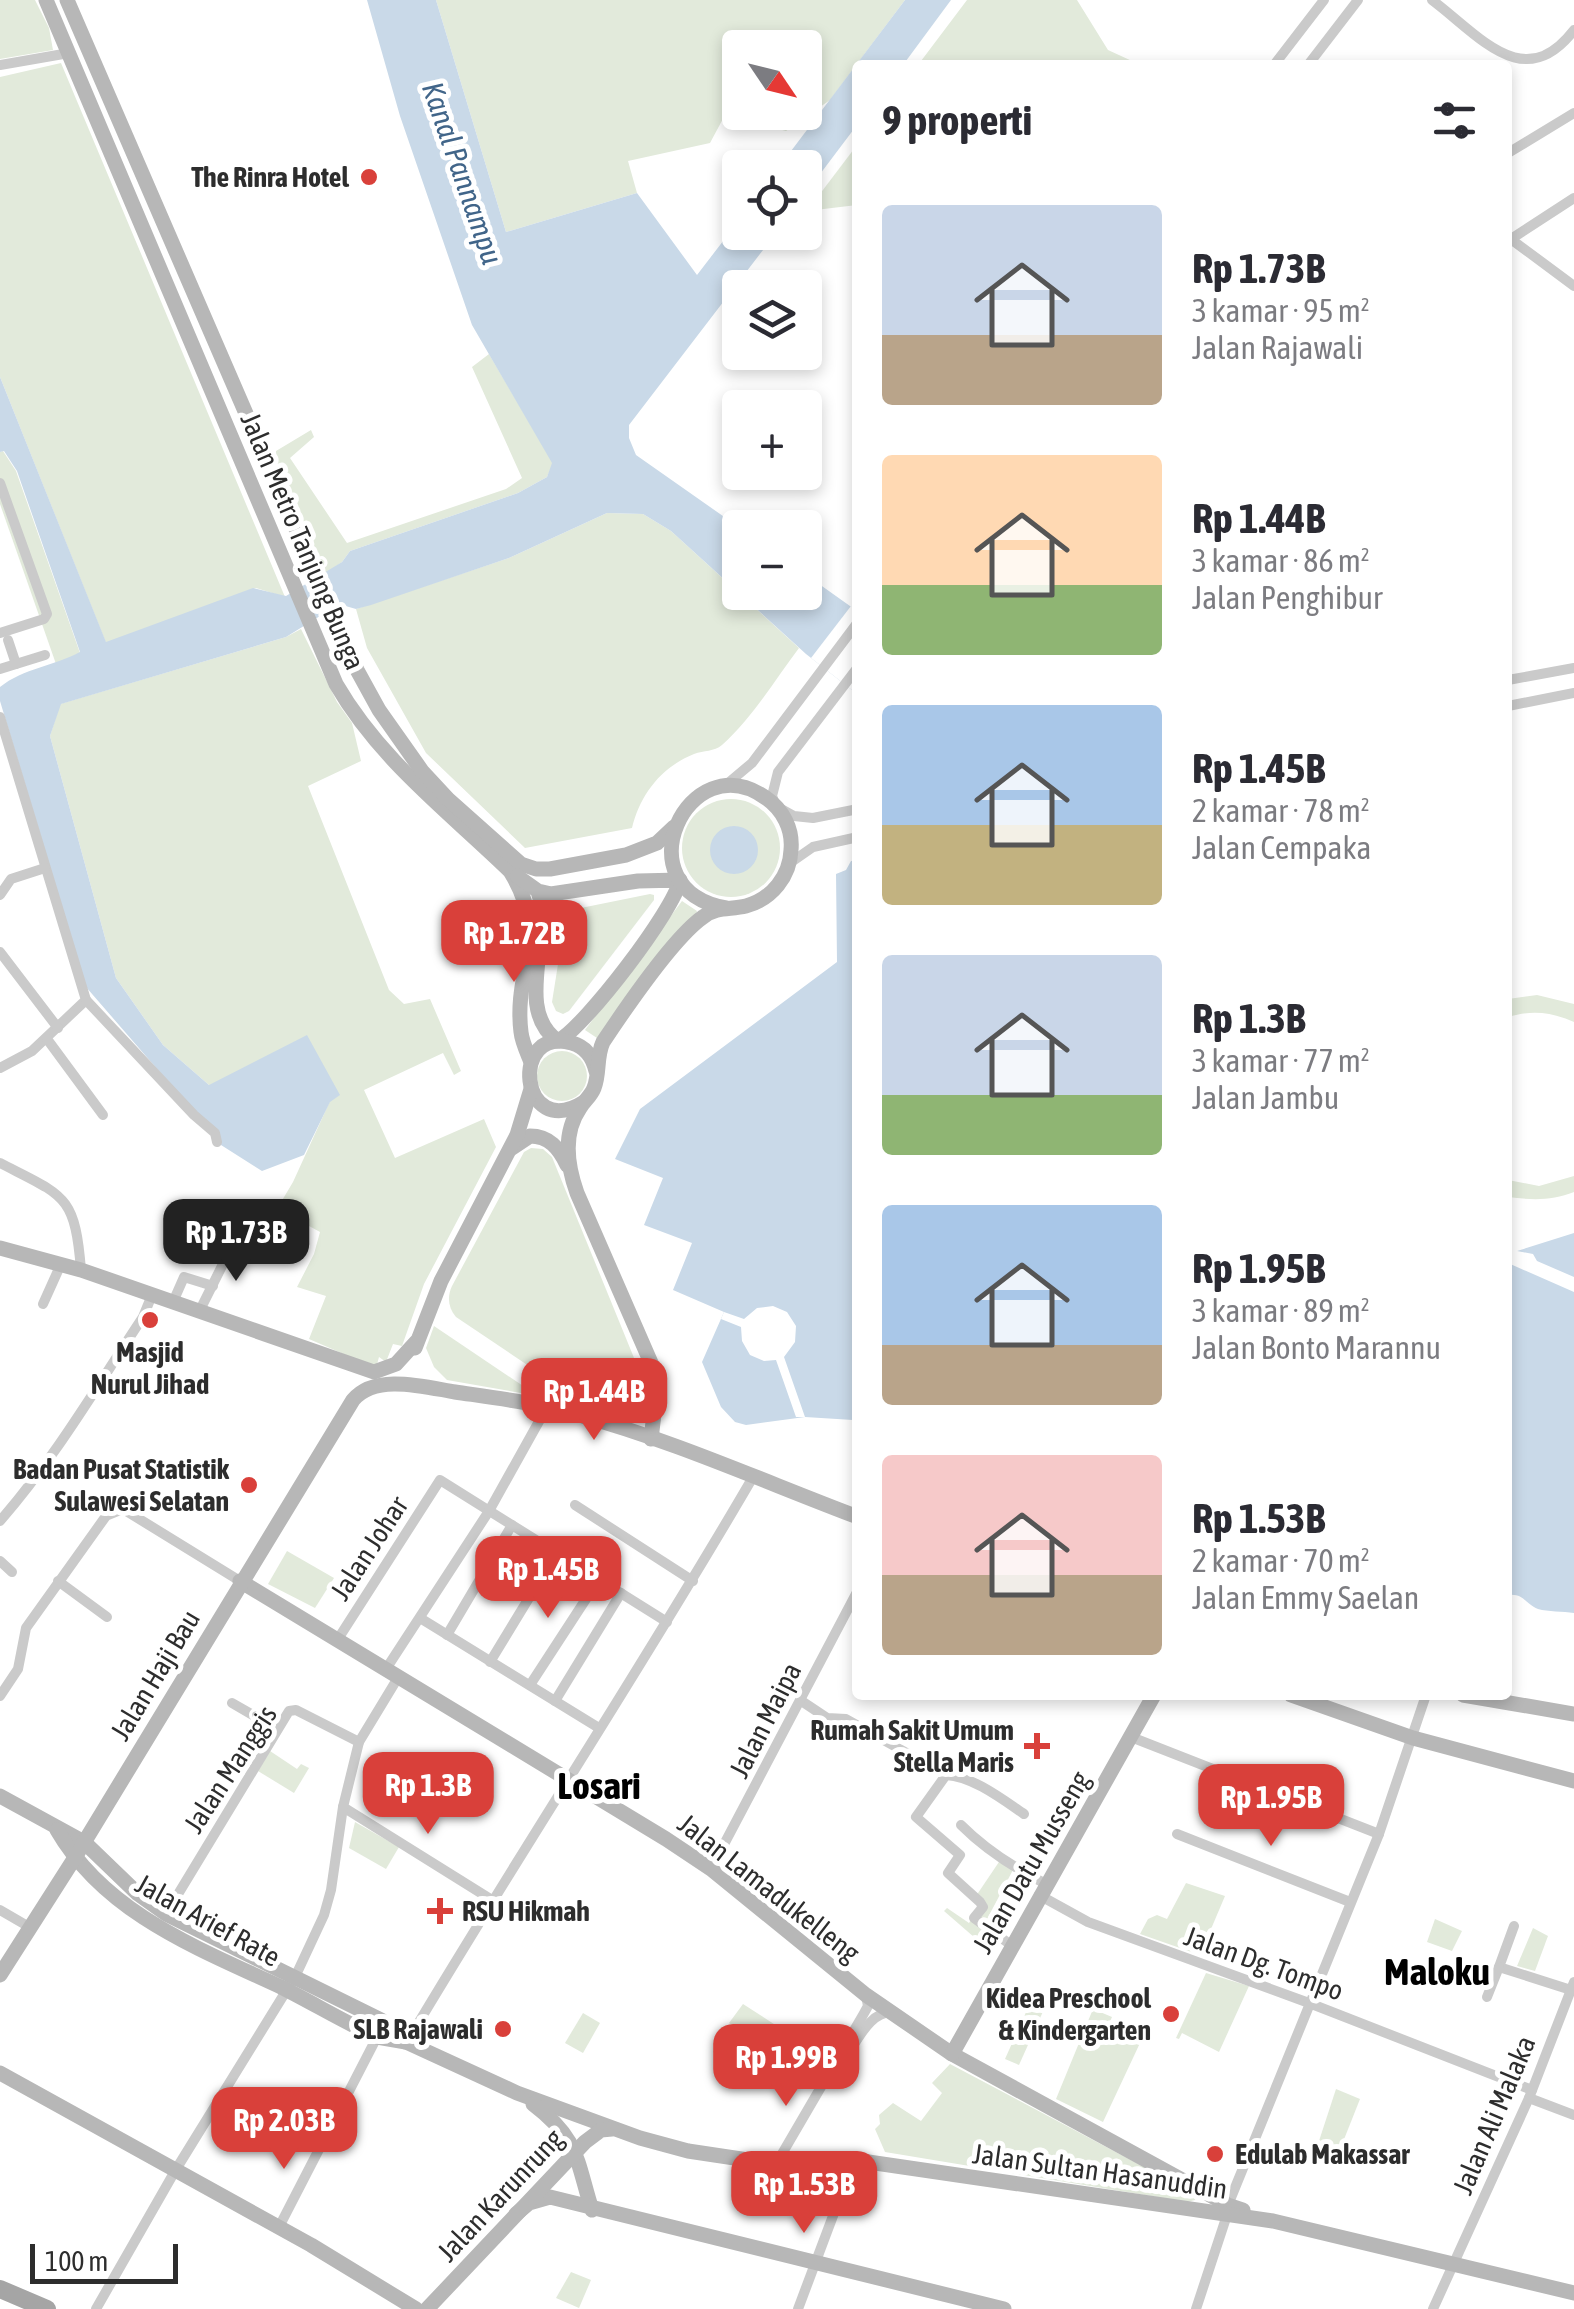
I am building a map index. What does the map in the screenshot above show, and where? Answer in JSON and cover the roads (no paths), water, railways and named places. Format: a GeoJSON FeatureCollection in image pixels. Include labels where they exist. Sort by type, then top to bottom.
{"type":"FeatureCollection","features":[{"type":"Feature","properties":{"kind":"main road","name":"Jalan Metro Tanjung Bunga"},"geometry":{"type":"LineString","coordinates":[[46,0],[336,684],[375,742],[436,805],[510,871],[522,891],[530,914],[520,1033],[531,1062]]}},
{"type":"Feature","properties":{"kind":"main road","name":"Jalan Metro Tanjung Bunga"},"geometry":{"type":"LineString","coordinates":[[67,0],[332,615],[357,670],[403,746],[437,788],[521,864],[536,870],[626,855],[657,843],[674,827]]}},
{"type":"Feature","properties":{"kind":"main road"},"geometry":{"type":"LineString","coordinates":[[118,172],[136,164]]}},
{"type":"Feature","properties":{"kind":"main road"},"geometry":{"type":"LineString","coordinates":[[569,1171],[567,1148],[574,1120],[594,1090],[604,1042],[682,936],[701,918],[768,895],[789,865],[789,829],[776,806],[752,790],[734,787],[717,788],[688,806],[674,827],[671,854],[680,880],[700,899],[726,908]]}},
{"type":"Feature","properties":{"kind":"main road"},"geometry":{"type":"LineString","coordinates":[[510,871],[538,891],[564,894],[638,881],[680,880]]}},
{"type":"Feature","properties":{"kind":"main road"},"geometry":{"type":"LineString","coordinates":[[353,1400],[416,1342],[441,1282],[509,1151],[530,1089],[531,1062],[545,1046],[570,1034],[595,1006],[665,912],[680,880]]}},
{"type":"Feature","properties":{"kind":"main road"},"geometry":{"type":"LineString","coordinates":[[538,891],[543,923],[535,1006],[546,1030],[558,1042],[582,1048],[591,1057],[597,1075]]}},
{"type":"Feature","properties":{"kind":"main road"},"geometry":{"type":"LineString","coordinates":[[530,1089],[538,1101],[550,1108],[572,1109],[584,1102]]}},
{"type":"Feature","properties":{"kind":"main road"},"geometry":{"type":"LineString","coordinates":[[509,1151],[525,1138],[545,1138],[558,1149],[569,1171],[655,1372],[652,1438]]}},
{"type":"Feature","properties":{"kind":"main road"},"geometry":{"type":"LineString","coordinates":[[0,1248],[81,1270],[380,1378],[546,1407],[652,1438],[852,1516]]}},
{"type":"Feature","properties":{"kind":"main road"},"geometry":{"type":"LineString","coordinates":[[344,1362],[354,1383],[353,1400]]}},
{"type":"Feature","properties":{"kind":"main road","name":"Jalan Haji Bau"},"geometry":{"type":"LineString","coordinates":[[0,1975],[353,1400]]}},
{"type":"Feature","properties":{"kind":"main road","name":"Jalan Lamadukelleng"},"geometry":{"type":"LineString","coordinates":[[240,1582],[568,1778],[711,1869],[866,1995],[952,2054],[1227,2210]]}},
{"type":"Feature","properties":{"kind":"main road","name":"Jalan Datu Musseng"},"geometry":{"type":"LineString","coordinates":[[952,2054],[1151,1700]]}},
{"type":"Feature","properties":{"kind":"main road"},"geometry":{"type":"LineString","coordinates":[[1304,1700],[1413,1738],[1574,1781]]}},
{"type":"Feature","properties":{"kind":"main road"},"geometry":{"type":"LineString","coordinates":[[1492,1700],[1574,1714]]}},
{"type":"Feature","properties":{"kind":"main road"},"geometry":{"type":"LineString","coordinates":[[0,1796],[58,1830]]}},
{"type":"Feature","properties":{"kind":"main road","name":"Jalan Arief Rate"},"geometry":{"type":"LineString","coordinates":[[58,1830],[84,1842],[138,1894],[166,1914],[381,2020],[407,2042],[517,2093],[616,2130]]}},
{"type":"Feature","properties":{"kind":"main road","name":"Jalan Arief Rate"},"geometry":{"type":"LineString","coordinates":[[58,1830],[74,1859],[137,1914],[218,1959],[377,2037],[407,2042]]}},
{"type":"Feature","properties":{"kind":"main road"},"geometry":{"type":"LineString","coordinates":[[0,2073],[278,2227],[416,2309]]}},
{"type":"Feature","properties":{"kind":"main road"},"geometry":{"type":"LineString","coordinates":[[517,2093],[556,2123],[576,2151],[592,2210]]}},
{"type":"Feature","properties":{"kind":"main road","name":"Jalan Karunrung"},"geometry":{"type":"LineString","coordinates":[[427,2309],[576,2151],[601,2130],[616,2130]]}},
{"type":"Feature","properties":{"kind":"main road","name":"Jalan Sultan Hasanuddin"},"geometry":{"type":"LineString","coordinates":[[616,2130],[670,2148],[718,2157],[854,2160],[1227,2210],[1574,2293]]}},
{"type":"Feature","properties":{"kind":"main road"},"geometry":{"type":"LineString","coordinates":[[516,2214],[528,2203],[550,2198],[1004,2309]]}},
{"type":"Feature","properties":{"kind":"main road"},"geometry":{"type":"LineString","coordinates":[[6,2292],[32,2309]]}},
{"type":"Feature","properties":{"kind":"main road"},"geometry":{"type":"LineString","coordinates":[[6,2292],[47,2309]]}},
{"type":"Feature","properties":{"kind":"street"},"geometry":{"type":"LineString","coordinates":[[1278,60],[1324,0]]}},
{"type":"Feature","properties":{"kind":"street"},"geometry":{"type":"LineString","coordinates":[[1312,60],[1358,0]]}},
{"type":"Feature","properties":{"kind":"street"},"geometry":{"type":"LineString","coordinates":[[1432,0],[1499,51],[1520,62],[1542,60],[1558,51],[1574,30]]}},
{"type":"Feature","properties":{"kind":"street"},"geometry":{"type":"LineString","coordinates":[[0,65],[68,53]]}},
{"type":"Feature","properties":{"kind":"street"},"geometry":{"type":"LineString","coordinates":[[1512,151],[1574,113]]}},
{"type":"Feature","properties":{"kind":"street"},"geometry":{"type":"LineString","coordinates":[[1512,236],[1574,198]]}},
{"type":"Feature","properties":{"kind":"street"},"geometry":{"type":"LineString","coordinates":[[1512,240],[1574,285]]}},
{"type":"Feature","properties":{"kind":"street"},"geometry":{"type":"LineString","coordinates":[[0,483],[47,614],[44,619],[4,636],[16,664]]}},
{"type":"Feature","properties":{"kind":"street"},"geometry":{"type":"LineString","coordinates":[[717,788],[752,763],[852,630]]}},
{"type":"Feature","properties":{"kind":"street"},"geometry":{"type":"LineString","coordinates":[[0,669],[45,655]]}},
{"type":"Feature","properties":{"kind":"street"},"geometry":{"type":"LineString","coordinates":[[1512,679],[1574,668]]}},
{"type":"Feature","properties":{"kind":"street"},"geometry":{"type":"LineString","coordinates":[[852,675],[778,772],[772,796],[776,806],[794,816],[814,818],[852,810]]}},
{"type":"Feature","properties":{"kind":"street"},"geometry":{"type":"LineString","coordinates":[[1512,705],[1574,693]]}},
{"type":"Feature","properties":{"kind":"street"},"geometry":{"type":"LineString","coordinates":[[0,717],[86,1000],[215,1133],[217,1142]]}},
{"type":"Feature","properties":{"kind":"street"},"geometry":{"type":"LineString","coordinates":[[789,865],[813,847],[852,838]]}},
{"type":"Feature","properties":{"kind":"street"},"geometry":{"type":"LineString","coordinates":[[0,895],[12,879],[45,868]]}},
{"type":"Feature","properties":{"kind":"street"},"geometry":{"type":"LineString","coordinates":[[0,952],[58,1028]]}},
{"type":"Feature","properties":{"kind":"street"},"geometry":{"type":"LineString","coordinates":[[0,1068],[47,1039],[86,1000]]}},
{"type":"Feature","properties":{"kind":"street"},"geometry":{"type":"LineString","coordinates":[[47,1039],[103,1114]]}},
{"type":"Feature","properties":{"kind":"street"},"geometry":{"type":"LineString","coordinates":[[0,1163],[65,1200],[78,1232],[81,1270]]}},
{"type":"Feature","properties":{"kind":"street"},"geometry":{"type":"LineString","coordinates":[[200,1312],[236,1238]]}},
{"type":"Feature","properties":{"kind":"street"},"geometry":{"type":"LineString","coordinates":[[43,1304],[61,1264]]}},
{"type":"Feature","properties":{"kind":"street"},"geometry":{"type":"LineString","coordinates":[[173,1302],[184,1277],[213,1286]]}},
{"type":"Feature","properties":{"kind":"street"},"geometry":{"type":"LineString","coordinates":[[0,1521],[29,1490],[66,1438],[152,1295]]}},
{"type":"Feature","properties":{"kind":"street"},"geometry":{"type":"LineString","coordinates":[[96,2309],[175,2171],[296,1975],[328,1902],[358,1742],[420,1618],[488,1511],[546,1407]]}},
{"type":"Feature","properties":{"kind":"street"},"geometry":{"type":"LineString","coordinates":[[407,2042],[753,1477]]}},
{"type":"Feature","properties":{"kind":"street","name":"Jalan Johar"},"geometry":{"type":"LineString","coordinates":[[338,1638],[440,1480],[488,1511]]}},
{"type":"Feature","properties":{"kind":"street"},"geometry":{"type":"LineString","coordinates":[[575,1505],[692,1581]]}},
{"type":"Feature","properties":{"kind":"street"},"geometry":{"type":"LineString","coordinates":[[0,1696],[18,1669],[23,1632],[100,1522],[123,1509],[240,1582]]}},
{"type":"Feature","properties":{"kind":"street"},"geometry":{"type":"LineString","coordinates":[[488,1511],[667,1622]]}},
{"type":"Feature","properties":{"kind":"street"},"geometry":{"type":"LineString","coordinates":[[446,1634],[512,1526]]}},
{"type":"Feature","properties":{"kind":"street"},"geometry":{"type":"LineString","coordinates":[[490,1662],[556,1552]]}},
{"type":"Feature","properties":{"kind":"street"},"geometry":{"type":"LineString","coordinates":[[0,1560],[12,1572]]}},
{"type":"Feature","properties":{"kind":"street"},"geometry":{"type":"LineString","coordinates":[[530,1685],[599,1579]]}},
{"type":"Feature","properties":{"kind":"street"},"geometry":{"type":"LineString","coordinates":[[58,1580],[107,1616]]}},
{"type":"Feature","properties":{"kind":"street"},"geometry":{"type":"LineString","coordinates":[[554,1700],[621,1593]]}},
{"type":"Feature","properties":{"kind":"street","name":"Jalan Maipa"},"geometry":{"type":"LineString","coordinates":[[711,1869],[852,1601]]}},
{"type":"Feature","properties":{"kind":"street"},"geometry":{"type":"LineString","coordinates":[[420,1618],[598,1728]]}},
{"type":"Feature","properties":{"kind":"street"},"geometry":{"type":"LineString","coordinates":[[800,1700],[828,1718],[846,1720],[946,1775],[974,1784],[1024,1814]]}},
{"type":"Feature","properties":{"kind":"street"},"geometry":{"type":"LineString","coordinates":[[1196,2309],[1227,2210],[1379,1834],[1424,1700]]}},
{"type":"Feature","properties":{"kind":"street"},"geometry":{"type":"LineString","coordinates":[[232,1702],[277,1729]]}},
{"type":"Feature","properties":{"kind":"street","name":"Jalan Manggis"},"geometry":{"type":"LineString","coordinates":[[166,1914],[290,1712],[296,1710],[358,1742]]}},
{"type":"Feature","properties":{"kind":"street"},"geometry":{"type":"LineString","coordinates":[[1131,1737],[1379,1834]]}},
{"type":"Feature","properties":{"kind":"street"},"geometry":{"type":"LineString","coordinates":[[946,1775],[916,1818],[960,1854],[948,1872],[980,1902],[982,1907],[974,1918],[1012,1944]]}},
{"type":"Feature","properties":{"kind":"street"},"geometry":{"type":"LineString","coordinates":[[344,1808],[492,1900]]}},
{"type":"Feature","properties":{"kind":"street","name":"Jalan Dg. Tompo"},"geometry":{"type":"LineString","coordinates":[[961,1825],[981,1846],[1088,1922],[1310,2002],[1574,2116]]}},
{"type":"Feature","properties":{"kind":"street"},"geometry":{"type":"LineString","coordinates":[[1177,1834],[1350,1902]]}},
{"type":"Feature","properties":{"kind":"street"},"geometry":{"type":"LineString","coordinates":[[0,1910],[31,1928]]}},
{"type":"Feature","properties":{"kind":"street"},"geometry":{"type":"LineString","coordinates":[[1487,1997],[1514,1926]]}},
{"type":"Feature","properties":{"kind":"street"},"geometry":{"type":"LineString","coordinates":[[1499,1967],[1572,1986]]}},
{"type":"Feature","properties":{"kind":"street","name":"Jalan Ali Malaka"},"geometry":{"type":"LineString","coordinates":[[1433,2309],[1530,2094],[1572,1986]]}},
{"type":"Feature","properties":{"kind":"street"},"geometry":{"type":"LineString","coordinates":[[780,2159],[868,2006],[866,1995]]}},
{"type":"Feature","properties":{"kind":"street"},"geometry":{"type":"LineString","coordinates":[[826,2080],[875,2017],[892,2012]]}},
{"type":"Feature","properties":{"kind":"street"},"geometry":{"type":"LineString","coordinates":[[278,2227],[377,2037]]}},
{"type":"Feature","properties":{"kind":"street"},"geometry":{"type":"LineString","coordinates":[[798,2309],[854,2160]]}},
{"type":"Feature","properties":{"kind":"water","name":"Kanal Pannampu"},"geometry":{"type":"Polygon","coordinates":[[[367,0],[436,0],[506,232],[637,193],[697,275],[722,242],[722,250],[763,250],[748,270],[722,270],[722,304],[629,425],[636,455],[722,515],[722,577],[671,531],[643,514],[607,513],[509,558],[371,605],[333,608],[286,637],[61,704],[50,736],[116,978],[163,1045],[209,1085],[307,1035],[340,1095],[330,1102],[304,1155],[262,1171],[221,1145],[219,1135],[86,987],[0,701],[0,687],[9,681],[80,652],[17,471],[4,451],[0,452],[0,377],[106,642],[253,588],[286,596],[342,562],[350,551],[518,493],[547,477],[552,463],[472,325],[400,116],[367,0]]]}},
{"type":"Feature","properties":{"kind":"water"},"geometry":{"type":"Polygon","coordinates":[[[905,0],[951,0],[907,60],[860,60],[905,0]]]}},
{"type":"Feature","properties":{"kind":"water"},"geometry":{"type":"Polygon","coordinates":[[[852,70],[852,132],[822,171],[822,150],[792,150],[807,130],[822,130],[822,110],[852,70]]]}},
{"type":"Feature","properties":{"kind":"water"},"geometry":{"type":"Polygon","coordinates":[[[822,586],[852,607],[852,690],[758,610],[822,610],[822,586]]]}},
{"type":"Feature","properties":{"kind":"water"},"geometry":{"type":"Polygon","coordinates":[[[734,826],[751,833],[758,850],[751,867],[734,874],[717,867],[710,850],[717,833],[734,826]]]}},
{"type":"Feature","properties":{"kind":"water"},"geometry":{"type":"Polygon","coordinates":[[[851,861],[852,1420],[805,1417],[746,1425],[735,1422],[721,1407],[702,1362],[724,1312],[673,1290],[692,1243],[644,1225],[663,1178],[615,1159],[640,1109],[837,962],[836,874],[846,870],[851,861]]]}},
{"type":"Feature","properties":{"kind":"water"},"geometry":{"type":"Polygon","coordinates":[[[1574,1233],[1574,1277],[1537,1261],[1533,1254],[1517,1251],[1574,1233]]]}},
{"type":"Feature","properties":{"kind":"water"},"geometry":{"type":"Polygon","coordinates":[[[1512,1265],[1574,1292],[1574,1613],[1538,1609],[1513,1595],[1512,1265]]]}},
{"type":"Feature","properties":{"kind":"place","name":"The Rinra Hotel"},"geometry":{"type":"Point","coordinates":[369,177]}},
{"type":"Feature","properties":{"kind":"place","name":"Masjid Nurul Jihad"},"geometry":{"type":"Point","coordinates":[150,1320]}},
{"type":"Feature","properties":{"kind":"place","name":"Badan Pusat Statistik Sulawesi Selatan"},"geometry":{"type":"Point","coordinates":[249,1485]}},
{"type":"Feature","properties":{"kind":"place","name":"Rumah Sakit Umum Stella Maris"},"geometry":{"type":"Point","coordinates":[1037,1746]}},
{"type":"Feature","properties":{"kind":"place","name":"RSU Hikmah"},"geometry":{"type":"Point","coordinates":[440,1911]}},
{"type":"Feature","properties":{"kind":"place","name":"Kidea Preschool & Kindergarten"},"geometry":{"type":"Point","coordinates":[1171,2014]}},
{"type":"Feature","properties":{"kind":"place","name":"SLB Rajawali"},"geometry":{"type":"Point","coordinates":[503,2029]}},
{"type":"Feature","properties":{"kind":"place","name":"Edulab Makassar"},"geometry":{"type":"Point","coordinates":[1215,2154]}},
{"type":"Feature","properties":{"kind":"district","name":"Losari"},"geometry":{"type":"Point","coordinates":[599,1785]}},
{"type":"Feature","properties":{"kind":"district","name":"Maloku"},"geometry":{"type":"Point","coordinates":[1437,1971]}}]}
